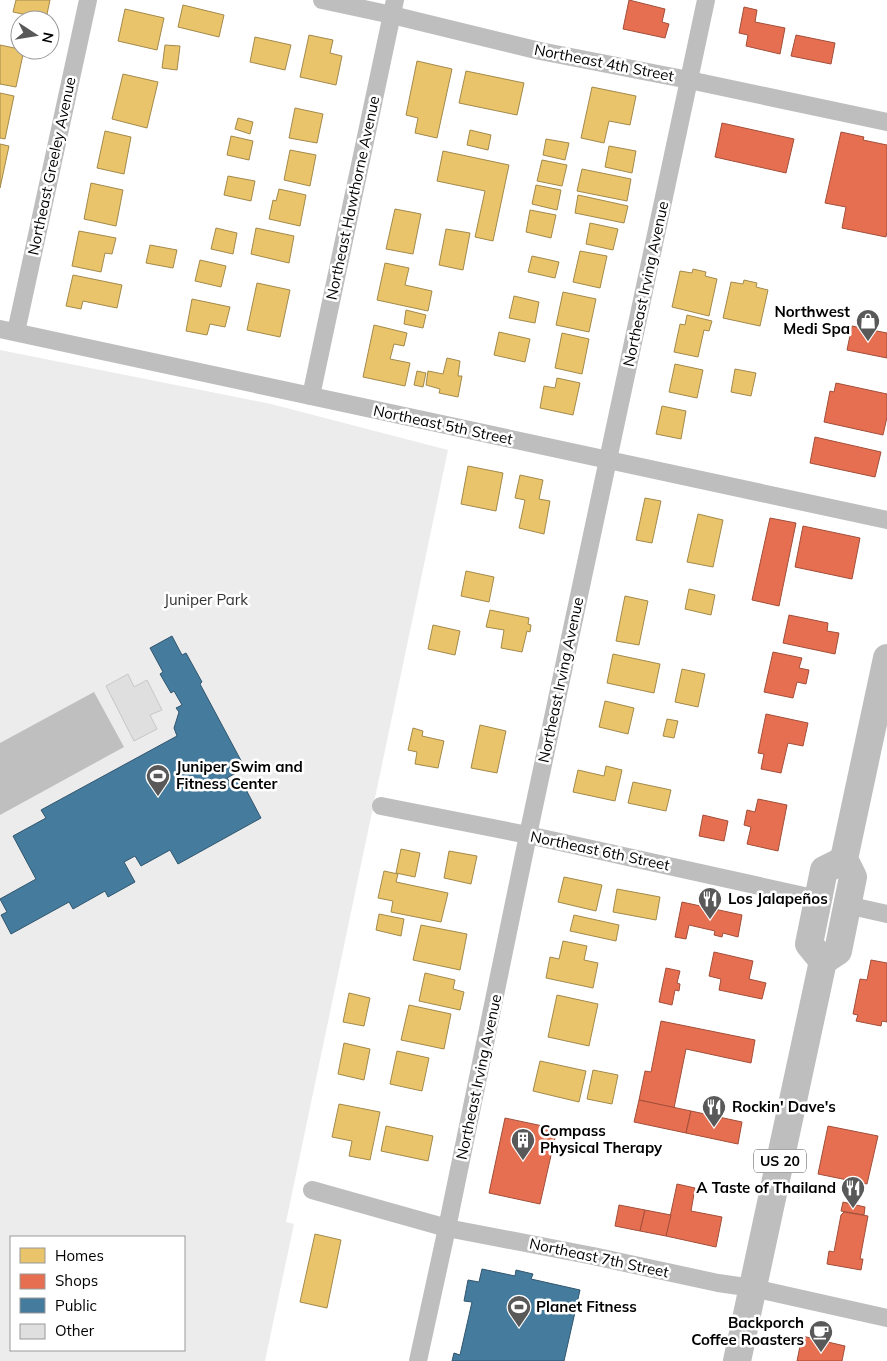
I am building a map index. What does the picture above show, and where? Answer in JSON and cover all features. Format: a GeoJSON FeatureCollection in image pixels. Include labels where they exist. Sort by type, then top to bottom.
{"type":"FeatureCollection","features":[{"type":"Feature","properties":{"kind":"main road"},"geometry":{"type":"LineString","coordinates":[[844,860],[824,870],[808,944],[822,961],[838,951],[853,877],[844,860],[887,658]]}},
{"type":"Feature","properties":{"kind":"main road","name":"US 20"},"geometry":{"type":"LineString","coordinates":[[737,1361],[822,961]]}},
{"type":"Feature","properties":{"kind":"street","name":"Northeast Greeley Avenue"},"geometry":{"type":"LineString","coordinates":[[8,331],[88,0]]}},
{"type":"Feature","properties":{"kind":"street","name":"Northeast 4th Street"},"geometry":{"type":"LineString","coordinates":[[322,0],[394,8],[540,51],[887,122]]}},
{"type":"Feature","properties":{"kind":"street","name":"Northeast Irving Avenue"},"geometry":{"type":"LineString","coordinates":[[418,1361],[706,0]]}},
{"type":"Feature","properties":{"kind":"street","name":"Northeast Hawthorne Avenue"},"geometry":{"type":"LineString","coordinates":[[311,396],[394,8]]}},
{"type":"Feature","properties":{"kind":"street","name":"Northeast 5th Street"},"geometry":{"type":"LineString","coordinates":[[8,331],[887,520]]}},
{"type":"Feature","properties":{"kind":"street","name":"Northeast 6th Street"},"geometry":{"type":"LineString","coordinates":[[381,806],[528,835],[818,899]]}},
{"type":"Feature","properties":{"kind":"street"},"geometry":{"type":"LineString","coordinates":[[847,905],[887,914]]}},
{"type":"Feature","properties":{"kind":"street","name":"Northeast 7th Street"},"geometry":{"type":"LineString","coordinates":[[312,1190],[447,1228],[593,1256],[699,1279],[753,1288],[887,1318]]}},
{"type":"Feature","properties":{"kind":"green space","name":"Juniper Park"},"geometry":{"type":"Polygon","coordinates":[[[0,350],[271,404],[448,450],[286,1222],[294,1224],[265,1361],[0,1361],[0,350]]]}},
{"type":"Feature","properties":{"kind":"shaded area"},"geometry":{"type":"Polygon","coordinates":[[[94,692],[124,747],[0,815],[0,743],[94,692]]]}},
{"type":"Feature","properties":{"kind":"building: Homes"},"geometry":{"type":"Polygon","coordinates":[[[16,0],[50,0],[48,10],[14,10],[16,0]]]}},
{"type":"Feature","properties":{"kind":"building: Homes"},"geometry":{"type":"Polygon","coordinates":[[[183,5],[224,15],[219,37],[178,27],[183,5]]]}},
{"type":"Feature","properties":{"kind":"building: Homes"},"geometry":{"type":"Polygon","coordinates":[[[125,9],[164,18],[157,50],[118,41],[125,9]]]}},
{"type":"Feature","properties":{"kind":"building: Homes"},"geometry":{"type":"Polygon","coordinates":[[[309,35],[333,40],[330,53],[342,56],[336,85],[300,77],[309,35]]]}},
{"type":"Feature","properties":{"kind":"building: Homes"},"geometry":{"type":"Polygon","coordinates":[[[255,37],[291,45],[285,70],[250,62],[255,37]]]}},
{"type":"Feature","properties":{"kind":"building: Homes"},"geometry":{"type":"Polygon","coordinates":[[[0,45],[10,47],[10,60],[22,60],[16,87],[0,84],[0,45]]]}},
{"type":"Feature","properties":{"kind":"building: Homes"},"geometry":{"type":"Polygon","coordinates":[[[165,45],[180,46],[177,70],[162,68],[165,45]]]}},
{"type":"Feature","properties":{"kind":"building: Homes"},"geometry":{"type":"Polygon","coordinates":[[[417,61],[452,69],[437,138],[415,133],[418,118],[406,115],[417,61]]]}},
{"type":"Feature","properties":{"kind":"building: Homes"},"geometry":{"type":"Polygon","coordinates":[[[466,71],[524,83],[517,115],[459,103],[466,71]]]}},
{"type":"Feature","properties":{"kind":"building: Homes"},"geometry":{"type":"Polygon","coordinates":[[[123,74],[158,82],[147,128],[112,119],[123,74]]]}},
{"type":"Feature","properties":{"kind":"building: Homes"},"geometry":{"type":"Polygon","coordinates":[[[592,87],[636,96],[630,125],[609,121],[604,143],[581,138],[592,87]]]}},
{"type":"Feature","properties":{"kind":"building: Homes"},"geometry":{"type":"Polygon","coordinates":[[[0,93],[14,96],[5,139],[0,138],[0,93]]]}},
{"type":"Feature","properties":{"kind":"building: Homes"},"geometry":{"type":"Polygon","coordinates":[[[295,108],[323,114],[317,143],[289,138],[295,108]]]}},
{"type":"Feature","properties":{"kind":"building: Homes"},"geometry":{"type":"Polygon","coordinates":[[[238,118],[253,122],[250,134],[235,129],[238,118]]]}},
{"type":"Feature","properties":{"kind":"building: Homes"},"geometry":{"type":"Polygon","coordinates":[[[470,130],[491,135],[488,150],[467,145],[470,130]]]}},
{"type":"Feature","properties":{"kind":"building: Homes"},"geometry":{"type":"Polygon","coordinates":[[[105,131],[131,137],[124,174],[97,168],[105,131]]]}},
{"type":"Feature","properties":{"kind":"building: Homes"},"geometry":{"type":"Polygon","coordinates":[[[231,136],[253,141],[249,160],[227,155],[231,136]]]}},
{"type":"Feature","properties":{"kind":"building: Homes"},"geometry":{"type":"Polygon","coordinates":[[[546,139],[569,143],[565,160],[543,155],[546,139]]]}},
{"type":"Feature","properties":{"kind":"building: Homes"},"geometry":{"type":"Polygon","coordinates":[[[0,144],[9,146],[0,188],[0,144]]]}},
{"type":"Feature","properties":{"kind":"building: Homes"},"geometry":{"type":"Polygon","coordinates":[[[609,146],[636,151],[632,173],[605,167],[609,146]]]}},
{"type":"Feature","properties":{"kind":"building: Homes"},"geometry":{"type":"Polygon","coordinates":[[[290,150],[316,155],[310,186],[284,180],[290,150]]]}},
{"type":"Feature","properties":{"kind":"building: Homes"},"geometry":{"type":"Polygon","coordinates":[[[443,151],[509,165],[493,241],[475,237],[485,191],[437,181],[443,151]]]}},
{"type":"Feature","properties":{"kind":"building: Homes"},"geometry":{"type":"Polygon","coordinates":[[[542,160],[567,165],[562,186],[537,181],[542,160]]]}},
{"type":"Feature","properties":{"kind":"building: Homes"},"geometry":{"type":"Polygon","coordinates":[[[582,169],[631,179],[627,201],[577,191],[582,169]]]}},
{"type":"Feature","properties":{"kind":"building: Homes"},"geometry":{"type":"Polygon","coordinates":[[[228,176],[255,181],[251,201],[224,195],[228,176]]]}},
{"type":"Feature","properties":{"kind":"building: Homes"},"geometry":{"type":"Polygon","coordinates":[[[91,183],[123,190],[116,226],[84,219],[91,183]]]}},
{"type":"Feature","properties":{"kind":"building: Homes"},"geometry":{"type":"Polygon","coordinates":[[[536,185],[561,190],[557,210],[532,204],[536,185]]]}},
{"type":"Feature","properties":{"kind":"building: Homes"},"geometry":{"type":"Polygon","coordinates":[[[279,189],[306,195],[300,226],[269,219],[273,200],[276,201],[279,189]]]}},
{"type":"Feature","properties":{"kind":"building: Homes"},"geometry":{"type":"Polygon","coordinates":[[[578,195],[628,206],[624,223],[575,213],[578,195]]]}},
{"type":"Feature","properties":{"kind":"building: Homes"},"geometry":{"type":"Polygon","coordinates":[[[395,209],[421,214],[413,254],[386,249],[395,209]]]}},
{"type":"Feature","properties":{"kind":"building: Homes"},"geometry":{"type":"Polygon","coordinates":[[[530,210],[556,215],[551,238],[526,232],[530,210]]]}},
{"type":"Feature","properties":{"kind":"building: Homes"},"geometry":{"type":"Polygon","coordinates":[[[590,223],[618,229],[613,250],[586,244],[590,223]]]}},
{"type":"Feature","properties":{"kind":"building: Homes"},"geometry":{"type":"Polygon","coordinates":[[[216,228],[237,233],[233,254],[211,249],[216,228]]]}},
{"type":"Feature","properties":{"kind":"building: Homes"},"geometry":{"type":"Polygon","coordinates":[[[256,228],[294,236],[289,263],[251,254],[256,228]]]}},
{"type":"Feature","properties":{"kind":"building: Homes"},"geometry":{"type":"Polygon","coordinates":[[[446,229],[470,233],[463,270],[439,265],[446,229]]]}},
{"type":"Feature","properties":{"kind":"building: Homes"},"geometry":{"type":"Polygon","coordinates":[[[79,231],[116,238],[112,254],[105,253],[101,272],[72,266],[79,231]]]}},
{"type":"Feature","properties":{"kind":"building: Homes"},"geometry":{"type":"Polygon","coordinates":[[[150,245],[177,250],[173,268],[146,263],[150,245]]]}},
{"type":"Feature","properties":{"kind":"building: Homes"},"geometry":{"type":"Polygon","coordinates":[[[580,251],[607,256],[600,288],[573,282],[580,251]]]}},
{"type":"Feature","properties":{"kind":"building: Homes"},"geometry":{"type":"Polygon","coordinates":[[[532,256],[559,262],[555,278],[528,272],[532,256]]]}},
{"type":"Feature","properties":{"kind":"building: Homes"},"geometry":{"type":"Polygon","coordinates":[[[200,260],[226,266],[221,287],[195,281],[200,260]]]}},
{"type":"Feature","properties":{"kind":"building: Homes"},"geometry":{"type":"Polygon","coordinates":[[[385,263],[409,268],[405,285],[432,291],[428,311],[377,300],[385,263]]]}},
{"type":"Feature","properties":{"kind":"building: Homes"},"geometry":{"type":"Polygon","coordinates":[[[693,269],[706,272],[705,276],[717,279],[709,316],[672,307],[680,271],[692,273],[693,269]]]}},
{"type":"Feature","properties":{"kind":"building: Homes"},"geometry":{"type":"Polygon","coordinates":[[[73,275],[122,285],[117,308],[83,301],[81,309],[66,306],[73,275]]]}},
{"type":"Feature","properties":{"kind":"building: Homes"},"geometry":{"type":"Polygon","coordinates":[[[744,280],[757,283],[756,287],[768,290],[760,326],[723,318],[731,282],[743,284],[744,280]]]}},
{"type":"Feature","properties":{"kind":"building: Homes"},"geometry":{"type":"Polygon","coordinates":[[[257,283],[290,290],[280,337],[247,330],[257,283]]]}},
{"type":"Feature","properties":{"kind":"building: Homes"},"geometry":{"type":"Polygon","coordinates":[[[563,292],[596,299],[589,332],[556,325],[563,292]]]}},
{"type":"Feature","properties":{"kind":"building: Homes"},"geometry":{"type":"Polygon","coordinates":[[[514,296],[539,302],[535,323],[509,318],[514,296]]]}},
{"type":"Feature","properties":{"kind":"building: Homes"},"geometry":{"type":"Polygon","coordinates":[[[192,299],[230,307],[225,327],[210,324],[207,335],[186,331],[192,299]]]}},
{"type":"Feature","properties":{"kind":"building: Homes"},"geometry":{"type":"Polygon","coordinates":[[[406,310],[426,315],[423,328],[404,324],[406,310]]]}},
{"type":"Feature","properties":{"kind":"building: Homes"},"geometry":{"type":"Polygon","coordinates":[[[687,315],[712,321],[709,331],[704,330],[698,357],[674,352],[680,324],[685,325],[687,315]]]}},
{"type":"Feature","properties":{"kind":"building: Homes"},"geometry":{"type":"Polygon","coordinates":[[[374,325],[407,333],[404,346],[394,344],[390,359],[410,363],[405,386],[363,377],[374,325]]]}},
{"type":"Feature","properties":{"kind":"building: Homes"},"geometry":{"type":"Polygon","coordinates":[[[499,332],[530,339],[525,362],[494,355],[499,332]]]}},
{"type":"Feature","properties":{"kind":"building: Homes"},"geometry":{"type":"Polygon","coordinates":[[[562,333],[589,339],[582,374],[555,368],[562,333]]]}},
{"type":"Feature","properties":{"kind":"building: Homes"},"geometry":{"type":"Polygon","coordinates":[[[447,358],[460,361],[458,376],[462,376],[458,397],[439,393],[440,389],[426,385],[428,371],[443,374],[447,358]]]}},
{"type":"Feature","properties":{"kind":"building: Homes"},"geometry":{"type":"Polygon","coordinates":[[[675,364],[703,370],[697,398],[669,392],[675,364]]]}},
{"type":"Feature","properties":{"kind":"building: Homes"},"geometry":{"type":"Polygon","coordinates":[[[735,369],[756,373],[751,396],[731,392],[735,369]]]}},
{"type":"Feature","properties":{"kind":"building: Homes"},"geometry":{"type":"Polygon","coordinates":[[[417,371],[426,373],[423,387],[414,385],[417,371]]]}},
{"type":"Feature","properties":{"kind":"building: Homes"},"geometry":{"type":"Polygon","coordinates":[[[557,378],[580,383],[573,415],[540,408],[544,386],[555,388],[557,378]]]}},
{"type":"Feature","properties":{"kind":"building: Homes"},"geometry":{"type":"Polygon","coordinates":[[[662,406],[686,411],[681,439],[656,434],[662,406]]]}},
{"type":"Feature","properties":{"kind":"building: Homes"},"geometry":{"type":"Polygon","coordinates":[[[468,466],[503,473],[496,511],[461,504],[468,466]]]}},
{"type":"Feature","properties":{"kind":"building: Homes"},"geometry":{"type":"Polygon","coordinates":[[[520,475],[543,480],[539,499],[550,501],[544,534],[519,528],[525,500],[515,498],[520,475]]]}},
{"type":"Feature","properties":{"kind":"building: Homes"},"geometry":{"type":"Polygon","coordinates":[[[645,498],[661,501],[652,543],[636,540],[645,498]]]}},
{"type":"Feature","properties":{"kind":"building: Homes"},"geometry":{"type":"Polygon","coordinates":[[[698,514],[723,520],[713,567],[687,562],[698,514]]]}},
{"type":"Feature","properties":{"kind":"building: Homes"},"geometry":{"type":"Polygon","coordinates":[[[466,571],[494,577],[489,602],[461,596],[466,571]]]}},
{"type":"Feature","properties":{"kind":"building: Homes"},"geometry":{"type":"Polygon","coordinates":[[[689,589],[715,595],[711,615],[685,609],[689,589]]]}},
{"type":"Feature","properties":{"kind":"building: Homes"},"geometry":{"type":"Polygon","coordinates":[[[625,596],[648,601],[639,645],[616,641],[625,596]]]}},
{"type":"Feature","properties":{"kind":"building: Homes"},"geometry":{"type":"Polygon","coordinates":[[[490,610],[529,618],[530,632],[527,631],[522,652],[501,648],[504,630],[486,627],[490,610]]]}},
{"type":"Feature","properties":{"kind":"building: Homes"},"geometry":{"type":"Polygon","coordinates":[[[433,625],[460,631],[455,655],[428,649],[433,625]]]}},
{"type":"Feature","properties":{"kind":"building: Homes"},"geometry":{"type":"Polygon","coordinates":[[[613,654],[660,664],[654,693],[607,683],[613,654]]]}},
{"type":"Feature","properties":{"kind":"building: Homes"},"geometry":{"type":"Polygon","coordinates":[[[682,669],[705,674],[698,707],[675,702],[682,669]]]}},
{"type":"Feature","properties":{"kind":"building: Homes"},"geometry":{"type":"Polygon","coordinates":[[[605,701],[634,708],[628,734],[599,727],[605,701]]]}},
{"type":"Feature","properties":{"kind":"building: Homes"},"geometry":{"type":"Polygon","coordinates":[[[667,719],[678,721],[674,738],[663,736],[667,719]]]}},
{"type":"Feature","properties":{"kind":"building: Homes"},"geometry":{"type":"Polygon","coordinates":[[[480,725],[506,731],[497,773],[471,768],[480,725]]]}},
{"type":"Feature","properties":{"kind":"building: Homes"},"geometry":{"type":"Polygon","coordinates":[[[413,728],[423,731],[422,736],[444,741],[438,768],[415,764],[417,752],[408,750],[413,728]]]}},
{"type":"Feature","properties":{"kind":"building: Homes"},"geometry":{"type":"Polygon","coordinates":[[[606,766],[622,770],[615,801],[573,792],[578,770],[604,776],[606,766]]]}},
{"type":"Feature","properties":{"kind":"building: Homes"},"geometry":{"type":"Polygon","coordinates":[[[633,782],[671,790],[666,811],[628,803],[633,782]]]}},
{"type":"Feature","properties":{"kind":"building: Homes"},"geometry":{"type":"Polygon","coordinates":[[[401,849],[420,853],[415,877],[396,873],[401,849]]]}},
{"type":"Feature","properties":{"kind":"building: Homes"},"geometry":{"type":"Polygon","coordinates":[[[449,851],[477,856],[471,884],[444,878],[449,851]]]}},
{"type":"Feature","properties":{"kind":"building: Homes"},"geometry":{"type":"Polygon","coordinates":[[[384,871],[398,874],[396,882],[448,893],[441,922],[391,912],[393,901],[378,898],[384,871]]]}},
{"type":"Feature","properties":{"kind":"building: Homes"},"geometry":{"type":"Polygon","coordinates":[[[564,877],[602,885],[596,911],[558,902],[564,877]]]}},
{"type":"Feature","properties":{"kind":"building: Homes"},"geometry":{"type":"Polygon","coordinates":[[[617,889],[660,897],[656,920],[613,912],[617,889]]]}},
{"type":"Feature","properties":{"kind":"building: Homes"},"geometry":{"type":"Polygon","coordinates":[[[379,914],[404,919],[401,936],[376,930],[379,914]]]}},
{"type":"Feature","properties":{"kind":"building: Homes"},"geometry":{"type":"Polygon","coordinates":[[[574,915],[619,925],[616,941],[570,931],[574,915]]]}},
{"type":"Feature","properties":{"kind":"building: Homes"},"geometry":{"type":"Polygon","coordinates":[[[421,925],[467,934],[460,970],[413,960],[421,925]]]}},
{"type":"Feature","properties":{"kind":"building: Homes"},"geometry":{"type":"Polygon","coordinates":[[[563,941],[587,946],[584,960],[598,963],[593,988],[546,978],[550,957],[559,959],[563,941]]]}},
{"type":"Feature","properties":{"kind":"building: Homes"},"geometry":{"type":"Polygon","coordinates":[[[425,973],[455,980],[453,989],[464,992],[460,1010],[419,1001],[425,973]]]}},
{"type":"Feature","properties":{"kind":"building: Homes"},"geometry":{"type":"Polygon","coordinates":[[[349,993],[370,998],[364,1026],[343,1022],[349,993]]]}},
{"type":"Feature","properties":{"kind":"building: Homes"},"geometry":{"type":"Polygon","coordinates":[[[557,995],[598,1004],[589,1046],[548,1037],[557,995]]]}},
{"type":"Feature","properties":{"kind":"building: Homes"},"geometry":{"type":"Polygon","coordinates":[[[409,1005],[451,1014],[444,1049],[401,1040],[409,1005]]]}},
{"type":"Feature","properties":{"kind":"building: Homes"},"geometry":{"type":"Polygon","coordinates":[[[344,1043],[370,1049],[364,1080],[338,1074],[344,1043]]]}},
{"type":"Feature","properties":{"kind":"building: Homes"},"geometry":{"type":"Polygon","coordinates":[[[397,1051],[429,1058],[422,1091],[390,1084],[397,1051]]]}},
{"type":"Feature","properties":{"kind":"building: Homes"},"geometry":{"type":"Polygon","coordinates":[[[540,1061],[586,1071],[579,1102],[533,1091],[540,1061]]]}},
{"type":"Feature","properties":{"kind":"building: Homes"},"geometry":{"type":"Polygon","coordinates":[[[593,1070],[618,1075],[612,1104],[587,1099],[593,1070]]]}},
{"type":"Feature","properties":{"kind":"building: Homes"},"geometry":{"type":"Polygon","coordinates":[[[339,1104],[380,1112],[370,1160],[349,1156],[352,1141],[332,1137],[339,1104]]]}},
{"type":"Feature","properties":{"kind":"building: Homes"},"geometry":{"type":"Polygon","coordinates":[[[386,1126],[433,1136],[428,1161],[381,1151],[386,1126]]]}},
{"type":"Feature","properties":{"kind":"building: Homes"},"geometry":{"type":"Polygon","coordinates":[[[315,1234],[341,1240],[327,1308],[300,1302],[315,1234]]]}},
{"type":"Feature","properties":{"kind":"building: Shops"},"geometry":{"type":"Polygon","coordinates":[[[629,0],[665,9],[662,22],[669,24],[665,38],[623,29],[629,0]]]}},
{"type":"Feature","properties":{"kind":"building: Shops"},"geometry":{"type":"Polygon","coordinates":[[[744,7],[757,10],[755,22],[785,28],[780,54],[746,46],[748,35],[739,33],[744,7]]]}},
{"type":"Feature","properties":{"kind":"building: Shops"},"geometry":{"type":"Polygon","coordinates":[[[796,35],[835,43],[831,64],[791,56],[796,35]]]}},
{"type":"Feature","properties":{"kind":"building: Shops"},"geometry":{"type":"Polygon","coordinates":[[[722,123],[794,139],[786,173],[715,157],[722,123]]]}},
{"type":"Feature","properties":{"kind":"building: Shops"},"geometry":{"type":"Polygon","coordinates":[[[841,132],[864,137],[863,140],[887,145],[886,237],[842,228],[846,207],[825,203],[841,132]]]}},
{"type":"Feature","properties":{"kind":"building: Shops","name":"Northwest Medi Spa"},"geometry":{"type":"Polygon","coordinates":[[[852,326],[887,333],[887,358],[847,350],[852,326]]]}},
{"type":"Feature","properties":{"kind":"building: Shops"},"geometry":{"type":"Polygon","coordinates":[[[836,383],[887,394],[887,417],[883,435],[824,422],[830,391],[834,392],[836,383]]]}},
{"type":"Feature","properties":{"kind":"building: Shops"},"geometry":{"type":"Polygon","coordinates":[[[815,437],[881,452],[875,477],[810,463],[815,437]]]}},
{"type":"Feature","properties":{"kind":"building: Shops"},"geometry":{"type":"Polygon","coordinates":[[[770,518],[796,523],[779,606],[752,600],[770,518]]]}},
{"type":"Feature","properties":{"kind":"building: Shops"},"geometry":{"type":"Polygon","coordinates":[[[803,526],[860,538],[852,579],[795,567],[803,526]]]}},
{"type":"Feature","properties":{"kind":"building: Shops"},"geometry":{"type":"Polygon","coordinates":[[[789,615],[828,623],[827,631],[839,633],[835,654],[783,643],[789,615]]]}},
{"type":"Feature","properties":{"kind":"building: Shops"},"geometry":{"type":"Polygon","coordinates":[[[773,652],[802,658],[799,668],[809,670],[806,684],[797,682],[793,698],[764,692],[773,652]]]}},
{"type":"Feature","properties":{"kind":"building: Shops"},"geometry":{"type":"Polygon","coordinates":[[[766,714],[808,723],[803,746],[788,743],[781,773],[761,769],[764,754],[758,753],[766,714]]]}},
{"type":"Feature","properties":{"kind":"building: Shops"},"geometry":{"type":"Polygon","coordinates":[[[758,799],[787,805],[778,851],[747,844],[751,827],[744,825],[747,810],[755,812],[758,799]]]}},
{"type":"Feature","properties":{"kind":"building: Shops"},"geometry":{"type":"Polygon","coordinates":[[[703,815],[728,821],[724,841],[699,836],[703,815]]]}},
{"type":"Feature","properties":{"kind":"building: Shops","name":"Los Jalapeños"},"geometry":{"type":"Polygon","coordinates":[[[682,902],[742,915],[738,937],[723,933],[722,937],[714,935],[715,931],[689,925],[686,939],[675,937],[682,902]]]}},
{"type":"Feature","properties":{"kind":"building: Shops"},"geometry":{"type":"Polygon","coordinates":[[[714,952],[753,961],[749,979],[766,983],[762,999],[719,990],[721,979],[709,976],[714,952]]]}},
{"type":"Feature","properties":{"kind":"building: Shops"},"geometry":{"type":"Polygon","coordinates":[[[871,960],[887,963],[887,1022],[882,1021],[881,1026],[856,1021],[858,1015],[853,1014],[860,979],[867,980],[871,960]]]}},
{"type":"Feature","properties":{"kind":"building: Shops"},"geometry":{"type":"Polygon","coordinates":[[[666,968],[680,971],[677,983],[680,984],[679,991],[675,990],[672,1005],[659,1002],[666,968]]]}},
{"type":"Feature","properties":{"kind":"building: Shops"},"geometry":{"type":"Polygon","coordinates":[[[661,1021],[755,1040],[751,1063],[686,1049],[674,1108],[639,1100],[645,1071],[651,1072],[661,1021]]]}},
{"type":"Feature","properties":{"kind":"building: Shops"},"geometry":{"type":"Polygon","coordinates":[[[639,1100],[691,1111],[686,1133],[634,1122],[639,1100]]]}},
{"type":"Feature","properties":{"kind":"building: Shops","name":"Rockin' Dave's"},"geometry":{"type":"Polygon","coordinates":[[[691,1111],[742,1122],[738,1144],[686,1133],[691,1111]]]}},
{"type":"Feature","properties":{"kind":"building: Shops","name":"Compass Physical Therapy"},"geometry":{"type":"Polygon","coordinates":[[[505,1118],[557,1129],[540,1204],[489,1193],[505,1118]]]}},
{"type":"Feature","properties":{"kind":"building: Shops"},"geometry":{"type":"Polygon","coordinates":[[[828,1126],[878,1136],[867,1184],[818,1174],[828,1126]]]}},
{"type":"Feature","properties":{"kind":"building: Shops"},"geometry":{"type":"Polygon","coordinates":[[[677,1184],[695,1188],[691,1211],[722,1217],[716,1247],[666,1236],[677,1184]]]}},
{"type":"Feature","properties":{"kind":"building: Shops","name":"A Taste of Thailand"},"geometry":{"type":"Polygon","coordinates":[[[843,1202],[865,1207],[864,1215],[841,1211],[843,1202]]]}},
{"type":"Feature","properties":{"kind":"building: Shops"},"geometry":{"type":"Polygon","coordinates":[[[619,1205],[645,1210],[640,1231],[615,1226],[619,1205]]]}},
{"type":"Feature","properties":{"kind":"building: Shops"},"geometry":{"type":"Polygon","coordinates":[[[645,1210],[671,1215],[666,1236],[640,1231],[645,1210]]]}},
{"type":"Feature","properties":{"kind":"building: Shops"},"geometry":{"type":"Polygon","coordinates":[[[844,1212],[868,1216],[860,1259],[863,1259],[861,1270],[827,1264],[829,1251],[834,1252],[841,1215],[844,1212]]]}},
{"type":"Feature","properties":{"kind":"building: Shops","name":"Backporch Coffee Roasters"},"geometry":{"type":"Polygon","coordinates":[[[802,1336],[845,1346],[842,1361],[797,1361],[802,1336]]]}},
{"type":"Feature","properties":{"kind":"building: Public","name":"Juniper Swim and Fitness Center"},"geometry":{"type":"Polygon","coordinates":[[[172,636],[182,655],[186,653],[202,682],[200,684],[245,768],[227,778],[231,784],[237,780],[242,782],[261,818],[178,864],[170,850],[141,866],[135,856],[124,862],[135,882],[108,897],[105,891],[73,909],[69,902],[11,934],[1,915],[7,912],[0,899],[36,879],[13,836],[46,818],[41,810],[177,736],[174,728],[179,712],[176,708],[182,705],[174,691],[171,693],[160,674],[163,672],[150,648],[172,636]]]}},
{"type":"Feature","properties":{"kind":"building: Public","name":"Planet Fitness"},"geometry":{"type":"Polygon","coordinates":[[[482,1269],[515,1276],[516,1270],[533,1274],[531,1279],[580,1290],[564,1361],[452,1361],[454,1353],[460,1355],[472,1302],[464,1301],[468,1280],[479,1282],[482,1269]]]}},
{"type":"Feature","properties":{"kind":"building: Other"},"geometry":{"type":"Polygon","coordinates":[[[128,674],[134,687],[147,680],[162,710],[150,715],[157,729],[134,741],[106,686],[128,674]]]}},
{"type":"Feature","properties":{"kind":"place","name":"Northwest Medi Spa"},"geometry":{"type":"Point","coordinates":[868,342]}},
{"type":"Feature","properties":{"kind":"place","name":"Juniper Swim and Fitness Center"},"geometry":{"type":"Point","coordinates":[158,797]}},
{"type":"Feature","properties":{"kind":"place","name":"Los Jalapeños"},"geometry":{"type":"Point","coordinates":[710,920]}},
{"type":"Feature","properties":{"kind":"place","name":"Rockin' Dave's"},"geometry":{"type":"Point","coordinates":[714,1128]}},
{"type":"Feature","properties":{"kind":"place","name":"Compass Physical Therapy"},"geometry":{"type":"Point","coordinates":[523,1161]}},
{"type":"Feature","properties":{"kind":"place","name":"A Taste of Thailand"},"geometry":{"type":"Point","coordinates":[853,1209]}},
{"type":"Feature","properties":{"kind":"place","name":"Planet Fitness"},"geometry":{"type":"Point","coordinates":[519,1328]}},
{"type":"Feature","properties":{"kind":"place","name":"Backporch Coffee Roasters"},"geometry":{"type":"Point","coordinates":[821,1353]}}]}
